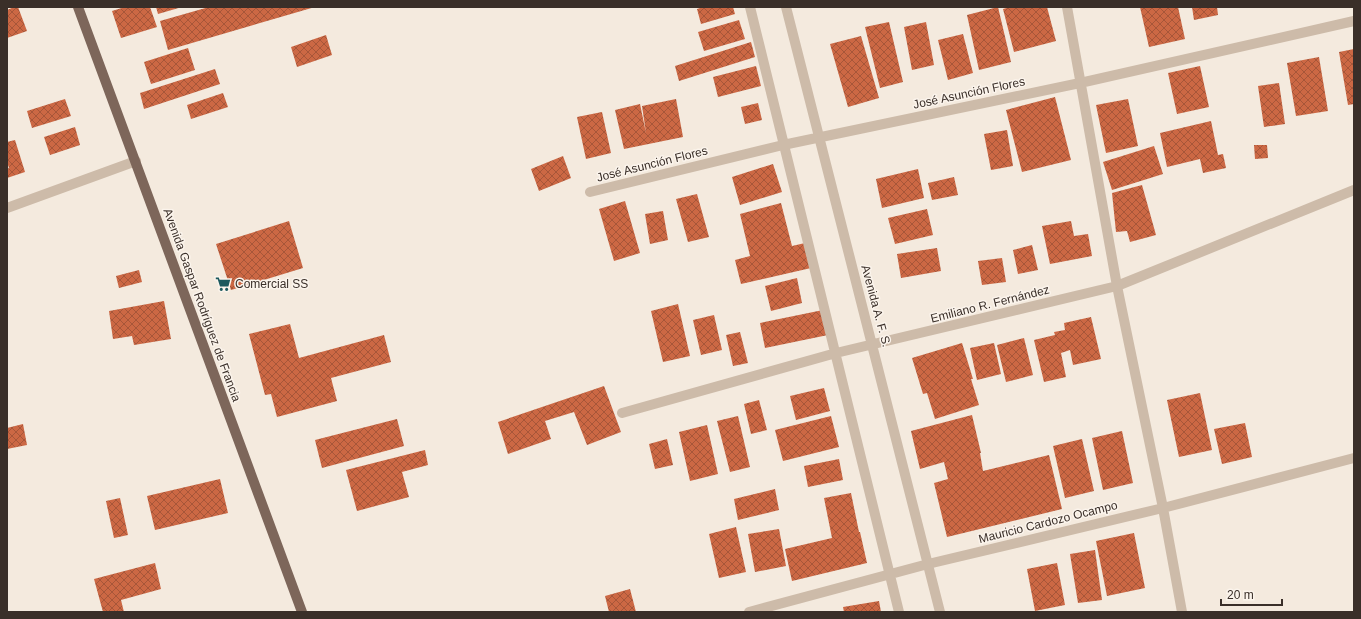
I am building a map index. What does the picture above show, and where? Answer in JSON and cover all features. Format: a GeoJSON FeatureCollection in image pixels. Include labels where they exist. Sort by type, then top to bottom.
{"type":"FeatureCollection","features":[{"type":"Feature","properties":{"kind":"main road","name":"Avenida Gaspar Rodríguez de Francia"},"geometry":{"type":"LineString","coordinates":[[78,7],[302,612]]}},
{"type":"Feature","properties":{"kind":"street"},"geometry":{"type":"LineString","coordinates":[[750,7],[899,612]]}},
{"type":"Feature","properties":{"kind":"street","name":"Avenida A. F. S."},"geometry":{"type":"LineString","coordinates":[[786,7],[940,612]]}},
{"type":"Feature","properties":{"kind":"street"},"geometry":{"type":"LineString","coordinates":[[1067,7],[1117,286],[1163,508],[1182,612]]}},
{"type":"Feature","properties":{"kind":"street","name":"José Asunción Flores"},"geometry":{"type":"LineString","coordinates":[[590,192],[783,146],[1080,83],[1354,21]]}},
{"type":"Feature","properties":{"kind":"street"},"geometry":{"type":"LineString","coordinates":[[7,208],[136,161]]}},
{"type":"Feature","properties":{"kind":"street","name":"Emiliano R. Fernández"},"geometry":{"type":"LineString","coordinates":[[622,413],[836,353],[1117,286],[1354,190]]}},
{"type":"Feature","properties":{"kind":"street","name":"Mauricio Cardozo Ocampo"},"geometry":{"type":"LineString","coordinates":[[749,612],[928,564],[1163,508],[1354,458]]}},
{"type":"Feature","properties":{"kind":"building"},"geometry":{"type":"Polygon","coordinates":[[[18,7],[27,31],[7,38],[7,10],[18,7]]]}},
{"type":"Feature","properties":{"kind":"building"},"geometry":{"type":"Polygon","coordinates":[[[125,7],[150,7],[157,27],[121,38],[112,11],[125,7]]]}},
{"type":"Feature","properties":{"kind":"building"},"geometry":{"type":"Polygon","coordinates":[[[156,7],[182,7],[158,14],[156,7]]]}},
{"type":"Feature","properties":{"kind":"building"},"geometry":{"type":"Polygon","coordinates":[[[209,7],[315,7],[168,50],[160,21],[209,7]]]}},
{"type":"Feature","properties":{"kind":"building"},"geometry":{"type":"Polygon","coordinates":[[[703,7],[733,7],[735,14],[701,24],[697,9],[703,7]]]}},
{"type":"Feature","properties":{"kind":"building"},"geometry":{"type":"Polygon","coordinates":[[[998,7],[1011,62],[979,70],[967,15],[998,7]]]}},
{"type":"Feature","properties":{"kind":"building"},"geometry":{"type":"Polygon","coordinates":[[[1010,7],[1047,7],[1056,41],[1014,52],[1003,9],[1010,7]]]}},
{"type":"Feature","properties":{"kind":"building"},"geometry":{"type":"Polygon","coordinates":[[[1140,7],[1178,7],[1185,39],[1149,47],[1140,7]]]}},
{"type":"Feature","properties":{"kind":"building"},"geometry":{"type":"Polygon","coordinates":[[[1192,7],[1217,7],[1218,15],[1194,20],[1192,7]]]}},
{"type":"Feature","properties":{"kind":"building"},"geometry":{"type":"Polygon","coordinates":[[[739,20],[745,39],[704,51],[698,32],[739,20]]]}},
{"type":"Feature","properties":{"kind":"building"},"geometry":{"type":"Polygon","coordinates":[[[889,22],[903,82],[880,88],[865,27],[889,22]]]}},
{"type":"Feature","properties":{"kind":"building"},"geometry":{"type":"Polygon","coordinates":[[[926,22],[934,65],[912,70],[904,27],[926,22]]]}},
{"type":"Feature","properties":{"kind":"building"},"geometry":{"type":"Polygon","coordinates":[[[963,34],[973,73],[948,80],[938,40],[963,34]]]}},
{"type":"Feature","properties":{"kind":"building"},"geometry":{"type":"Polygon","coordinates":[[[326,35],[332,55],[297,67],[291,47],[326,35]]]}},
{"type":"Feature","properties":{"kind":"building"},"geometry":{"type":"Polygon","coordinates":[[[861,36],[879,98],[848,107],[830,44],[861,36]]]}},
{"type":"Feature","properties":{"kind":"building"},"geometry":{"type":"Polygon","coordinates":[[[751,42],[755,57],[679,81],[675,66],[751,42]]]}},
{"type":"Feature","properties":{"kind":"building"},"geometry":{"type":"Polygon","coordinates":[[[188,48],[195,70],[151,84],[144,62],[188,48]]]}},
{"type":"Feature","properties":{"kind":"building"},"geometry":{"type":"Polygon","coordinates":[[[1354,49],[1354,104],[1348,105],[1339,52],[1354,49]]]}},
{"type":"Feature","properties":{"kind":"building"},"geometry":{"type":"Polygon","coordinates":[[[1319,57],[1328,111],[1296,116],[1287,63],[1319,57]]]}},
{"type":"Feature","properties":{"kind":"building"},"geometry":{"type":"Polygon","coordinates":[[[756,66],[761,86],[718,97],[713,77],[756,66]]]}},
{"type":"Feature","properties":{"kind":"building"},"geometry":{"type":"Polygon","coordinates":[[[1200,66],[1209,107],[1177,114],[1168,73],[1200,66]]]}},
{"type":"Feature","properties":{"kind":"building"},"geometry":{"type":"Polygon","coordinates":[[[215,69],[220,84],[144,109],[140,93],[215,69]]]}},
{"type":"Feature","properties":{"kind":"building"},"geometry":{"type":"Polygon","coordinates":[[[1279,83],[1285,124],[1264,127],[1258,86],[1279,83]]]}},
{"type":"Feature","properties":{"kind":"building"},"geometry":{"type":"Polygon","coordinates":[[[223,93],[228,107],[191,119],[187,105],[223,93]]]}},
{"type":"Feature","properties":{"kind":"building"},"geometry":{"type":"Polygon","coordinates":[[[1055,97],[1071,160],[1022,172],[1006,110],[1055,97]]]}},
{"type":"Feature","properties":{"kind":"building"},"geometry":{"type":"Polygon","coordinates":[[[65,99],[71,116],[32,128],[27,111],[65,99]]]}},
{"type":"Feature","properties":{"kind":"building"},"geometry":{"type":"Polygon","coordinates":[[[676,99],[683,137],[624,149],[615,110],[640,104],[646,133],[642,106],[676,99]]]}},
{"type":"Feature","properties":{"kind":"building"},"geometry":{"type":"Polygon","coordinates":[[[1128,99],[1138,146],[1106,153],[1096,105],[1128,99]]]}},
{"type":"Feature","properties":{"kind":"building"},"geometry":{"type":"Polygon","coordinates":[[[758,103],[762,120],[745,124],[741,107],[758,103]]]}},
{"type":"Feature","properties":{"kind":"building"},"geometry":{"type":"Polygon","coordinates":[[[602,112],[611,153],[586,159],[577,117],[602,112]]]}},
{"type":"Feature","properties":{"kind":"building"},"geometry":{"type":"Polygon","coordinates":[[[1211,121],[1218,155],[1223,154],[1226,168],[1203,173],[1200,159],[1167,167],[1160,133],[1211,121]]]}},
{"type":"Feature","properties":{"kind":"building"},"geometry":{"type":"Polygon","coordinates":[[[75,127],[80,145],[50,155],[44,137],[75,127]]]}},
{"type":"Feature","properties":{"kind":"building"},"geometry":{"type":"Polygon","coordinates":[[[1007,130],[1013,166],[991,170],[984,134],[1007,130]]]}},
{"type":"Feature","properties":{"kind":"building"},"geometry":{"type":"Polygon","coordinates":[[[15,140],[25,172],[7,178],[7,169],[9,168],[7,162],[7,142],[15,140]]]}},
{"type":"Feature","properties":{"kind":"building"},"geometry":{"type":"Polygon","coordinates":[[[1254,145],[1267,145],[1268,158],[1255,159],[1254,145]]]}},
{"type":"Feature","properties":{"kind":"building"},"geometry":{"type":"Polygon","coordinates":[[[1154,146],[1163,174],[1112,190],[1103,162],[1154,146]]]}},
{"type":"Feature","properties":{"kind":"building"},"geometry":{"type":"Polygon","coordinates":[[[563,156],[571,178],[539,191],[531,169],[563,156]]]}},
{"type":"Feature","properties":{"kind":"building"},"geometry":{"type":"Polygon","coordinates":[[[773,164],[782,192],[740,205],[732,177],[773,164]]]}},
{"type":"Feature","properties":{"kind":"building"},"geometry":{"type":"Polygon","coordinates":[[[918,169],[924,198],[882,208],[876,179],[918,169]]]}},
{"type":"Feature","properties":{"kind":"building"},"geometry":{"type":"Polygon","coordinates":[[[954,177],[958,195],[932,200],[928,183],[954,177]]]}},
{"type":"Feature","properties":{"kind":"building"},"geometry":{"type":"Polygon","coordinates":[[[1142,185],[1156,235],[1130,242],[1127,231],[1116,232],[1112,193],[1142,185]]]}},
{"type":"Feature","properties":{"kind":"building"},"geometry":{"type":"Polygon","coordinates":[[[697,194],[709,237],[688,242],[676,199],[697,194]]]}},
{"type":"Feature","properties":{"kind":"building"},"geometry":{"type":"Polygon","coordinates":[[[625,201],[640,253],[614,261],[599,209],[625,201]]]}},
{"type":"Feature","properties":{"kind":"building"},"geometry":{"type":"Polygon","coordinates":[[[781,203],[792,246],[805,243],[811,268],[741,284],[735,260],[750,256],[740,214],[781,203]]]}},
{"type":"Feature","properties":{"kind":"building"},"geometry":{"type":"Polygon","coordinates":[[[927,209],[933,235],[895,244],[888,218],[927,209]]]}},
{"type":"Feature","properties":{"kind":"building"},"geometry":{"type":"Polygon","coordinates":[[[663,211],[668,240],[650,244],[645,214],[663,211]]]}},
{"type":"Feature","properties":{"kind":"building"},"geometry":{"type":"Polygon","coordinates":[[[289,221],[303,268],[231,290],[216,244],[289,221]]]}},
{"type":"Feature","properties":{"kind":"building"},"geometry":{"type":"Polygon","coordinates":[[[1071,221],[1074,236],[1088,234],[1092,256],[1050,264],[1042,226],[1071,221]]]}},
{"type":"Feature","properties":{"kind":"building"},"geometry":{"type":"Polygon","coordinates":[[[1032,245],[1038,270],[1018,274],[1013,250],[1032,245]]]}},
{"type":"Feature","properties":{"kind":"building"},"geometry":{"type":"Polygon","coordinates":[[[937,248],[941,271],[901,278],[897,254],[937,248]]]}},
{"type":"Feature","properties":{"kind":"building"},"geometry":{"type":"Polygon","coordinates":[[[1002,258],[1006,282],[982,285],[978,261],[1002,258]]]}},
{"type":"Feature","properties":{"kind":"building"},"geometry":{"type":"Polygon","coordinates":[[[139,270],[142,282],[119,288],[116,276],[139,270]]]}},
{"type":"Feature","properties":{"kind":"building"},"geometry":{"type":"Polygon","coordinates":[[[797,278],[802,303],[771,311],[765,286],[797,278]]]}},
{"type":"Feature","properties":{"kind":"building"},"geometry":{"type":"Polygon","coordinates":[[[164,301],[171,339],[134,345],[132,336],[113,339],[109,311],[164,301]]]}},
{"type":"Feature","properties":{"kind":"building"},"geometry":{"type":"Polygon","coordinates":[[[678,304],[690,356],[663,362],[651,311],[678,304]]]}},
{"type":"Feature","properties":{"kind":"building"},"geometry":{"type":"Polygon","coordinates":[[[823,310],[828,335],[765,348],[760,323],[823,310]]]}},
{"type":"Feature","properties":{"kind":"building"},"geometry":{"type":"Polygon","coordinates":[[[714,315],[722,350],[701,355],[693,320],[714,315]]]}},
{"type":"Feature","properties":{"kind":"building"},"geometry":{"type":"Polygon","coordinates":[[[1091,317],[1101,359],[1073,365],[1070,350],[1061,353],[1066,377],[1044,382],[1034,340],[1055,335],[1054,332],[1065,330],[1064,323],[1091,317]]]}},
{"type":"Feature","properties":{"kind":"building"},"geometry":{"type":"Polygon","coordinates":[[[290,324],[299,358],[384,335],[391,362],[331,378],[337,401],[277,417],[271,394],[265,395],[249,334],[290,324]]]}},
{"type":"Feature","properties":{"kind":"building"},"geometry":{"type":"Polygon","coordinates":[[[740,332],[748,363],[733,366],[726,335],[740,332]]]}},
{"type":"Feature","properties":{"kind":"building"},"geometry":{"type":"Polygon","coordinates":[[[1024,338],[1033,375],[1006,382],[997,345],[1024,338]]]}},
{"type":"Feature","properties":{"kind":"building"},"geometry":{"type":"Polygon","coordinates":[[[962,343],[979,405],[935,419],[927,393],[923,394],[912,358],[962,343]]]}},
{"type":"Feature","properties":{"kind":"building"},"geometry":{"type":"Polygon","coordinates":[[[994,343],[1001,374],[977,380],[970,348],[994,343]]]}},
{"type":"Feature","properties":{"kind":"building"},"geometry":{"type":"Polygon","coordinates":[[[604,386],[621,432],[587,445],[574,412],[545,421],[551,439],[508,454],[498,422],[604,386]]]}},
{"type":"Feature","properties":{"kind":"building"},"geometry":{"type":"Polygon","coordinates":[[[824,388],[830,411],[796,420],[790,396],[824,388]]]}},
{"type":"Feature","properties":{"kind":"building"},"geometry":{"type":"Polygon","coordinates":[[[1200,393],[1212,450],[1179,457],[1167,400],[1200,393]]]}},
{"type":"Feature","properties":{"kind":"building"},"geometry":{"type":"Polygon","coordinates":[[[759,400],[767,430],[751,434],[744,404],[759,400]]]}},
{"type":"Feature","properties":{"kind":"building"},"geometry":{"type":"Polygon","coordinates":[[[972,415],[981,453],[983,471],[1049,455],[1062,509],[947,537],[934,483],[948,479],[944,462],[920,469],[911,431],[972,415]]]}},
{"type":"Feature","properties":{"kind":"building"},"geometry":{"type":"Polygon","coordinates":[[[738,416],[750,467],[730,472],[717,421],[738,416]]]}},
{"type":"Feature","properties":{"kind":"building"},"geometry":{"type":"Polygon","coordinates":[[[831,416],[839,447],[783,461],[775,430],[831,416]]]}},
{"type":"Feature","properties":{"kind":"building"},"geometry":{"type":"Polygon","coordinates":[[[397,419],[404,446],[322,468],[315,440],[397,419]]]}},
{"type":"Feature","properties":{"kind":"building"},"geometry":{"type":"Polygon","coordinates":[[[1245,423],[1252,457],[1222,464],[1214,429],[1245,423]]]}},
{"type":"Feature","properties":{"kind":"building"},"geometry":{"type":"Polygon","coordinates":[[[23,424],[27,445],[7,449],[7,428],[23,424]]]}},
{"type":"Feature","properties":{"kind":"building"},"geometry":{"type":"Polygon","coordinates":[[[707,425],[718,474],[690,481],[679,432],[707,425]]]}},
{"type":"Feature","properties":{"kind":"building"},"geometry":{"type":"Polygon","coordinates":[[[1122,431],[1133,483],[1103,490],[1092,438],[1122,431]]]}},
{"type":"Feature","properties":{"kind":"building"},"geometry":{"type":"Polygon","coordinates":[[[667,439],[673,465],[655,469],[649,444],[667,439]]]}},
{"type":"Feature","properties":{"kind":"building"},"geometry":{"type":"Polygon","coordinates":[[[1082,439],[1094,491],[1065,498],[1053,446],[1082,439]]]}},
{"type":"Feature","properties":{"kind":"building"},"geometry":{"type":"Polygon","coordinates":[[[425,450],[428,465],[402,472],[409,497],[357,511],[346,470],[425,450]]]}},
{"type":"Feature","properties":{"kind":"building"},"geometry":{"type":"Polygon","coordinates":[[[839,459],[843,480],[808,487],[804,466],[839,459]]]}},
{"type":"Feature","properties":{"kind":"building"},"geometry":{"type":"Polygon","coordinates":[[[220,479],[228,513],[155,530],[147,496],[220,479]]]}},
{"type":"Feature","properties":{"kind":"building"},"geometry":{"type":"Polygon","coordinates":[[[775,489],[779,510],[738,520],[734,499],[775,489]]]}},
{"type":"Feature","properties":{"kind":"building"},"geometry":{"type":"Polygon","coordinates":[[[851,493],[867,563],[792,581],[785,549],[832,538],[824,498],[851,493]]]}},
{"type":"Feature","properties":{"kind":"building"},"geometry":{"type":"Polygon","coordinates":[[[120,498],[128,535],[114,538],[106,501],[120,498]]]}},
{"type":"Feature","properties":{"kind":"building"},"geometry":{"type":"Polygon","coordinates":[[[736,527],[746,572],[719,578],[709,534],[736,527]]]}},
{"type":"Feature","properties":{"kind":"building"},"geometry":{"type":"Polygon","coordinates":[[[779,529],[786,566],[755,572],[748,534],[779,529]]]}},
{"type":"Feature","properties":{"kind":"building"},"geometry":{"type":"Polygon","coordinates":[[[1134,533],[1145,588],[1107,596],[1096,541],[1134,533]]]}},
{"type":"Feature","properties":{"kind":"building"},"geometry":{"type":"Polygon","coordinates":[[[1095,550],[1102,600],[1078,603],[1070,554],[1095,550]]]}},
{"type":"Feature","properties":{"kind":"building"},"geometry":{"type":"Polygon","coordinates":[[[155,563],[161,589],[121,600],[124,612],[103,612],[94,579],[155,563]]]}},
{"type":"Feature","properties":{"kind":"building"},"geometry":{"type":"Polygon","coordinates":[[[1057,563],[1065,605],[1035,611],[1027,569],[1057,563]]]}},
{"type":"Feature","properties":{"kind":"building"},"geometry":{"type":"Polygon","coordinates":[[[630,589],[636,612],[609,612],[605,596],[630,589]]]}},
{"type":"Feature","properties":{"kind":"building"},"geometry":{"type":"Polygon","coordinates":[[[879,601],[881,612],[844,612],[843,607],[879,601]]]}},
{"type":"Feature","properties":{"kind":"place","name":"Comercial SS"},"geometry":{"type":"Point","coordinates":[223,284]}}]}
